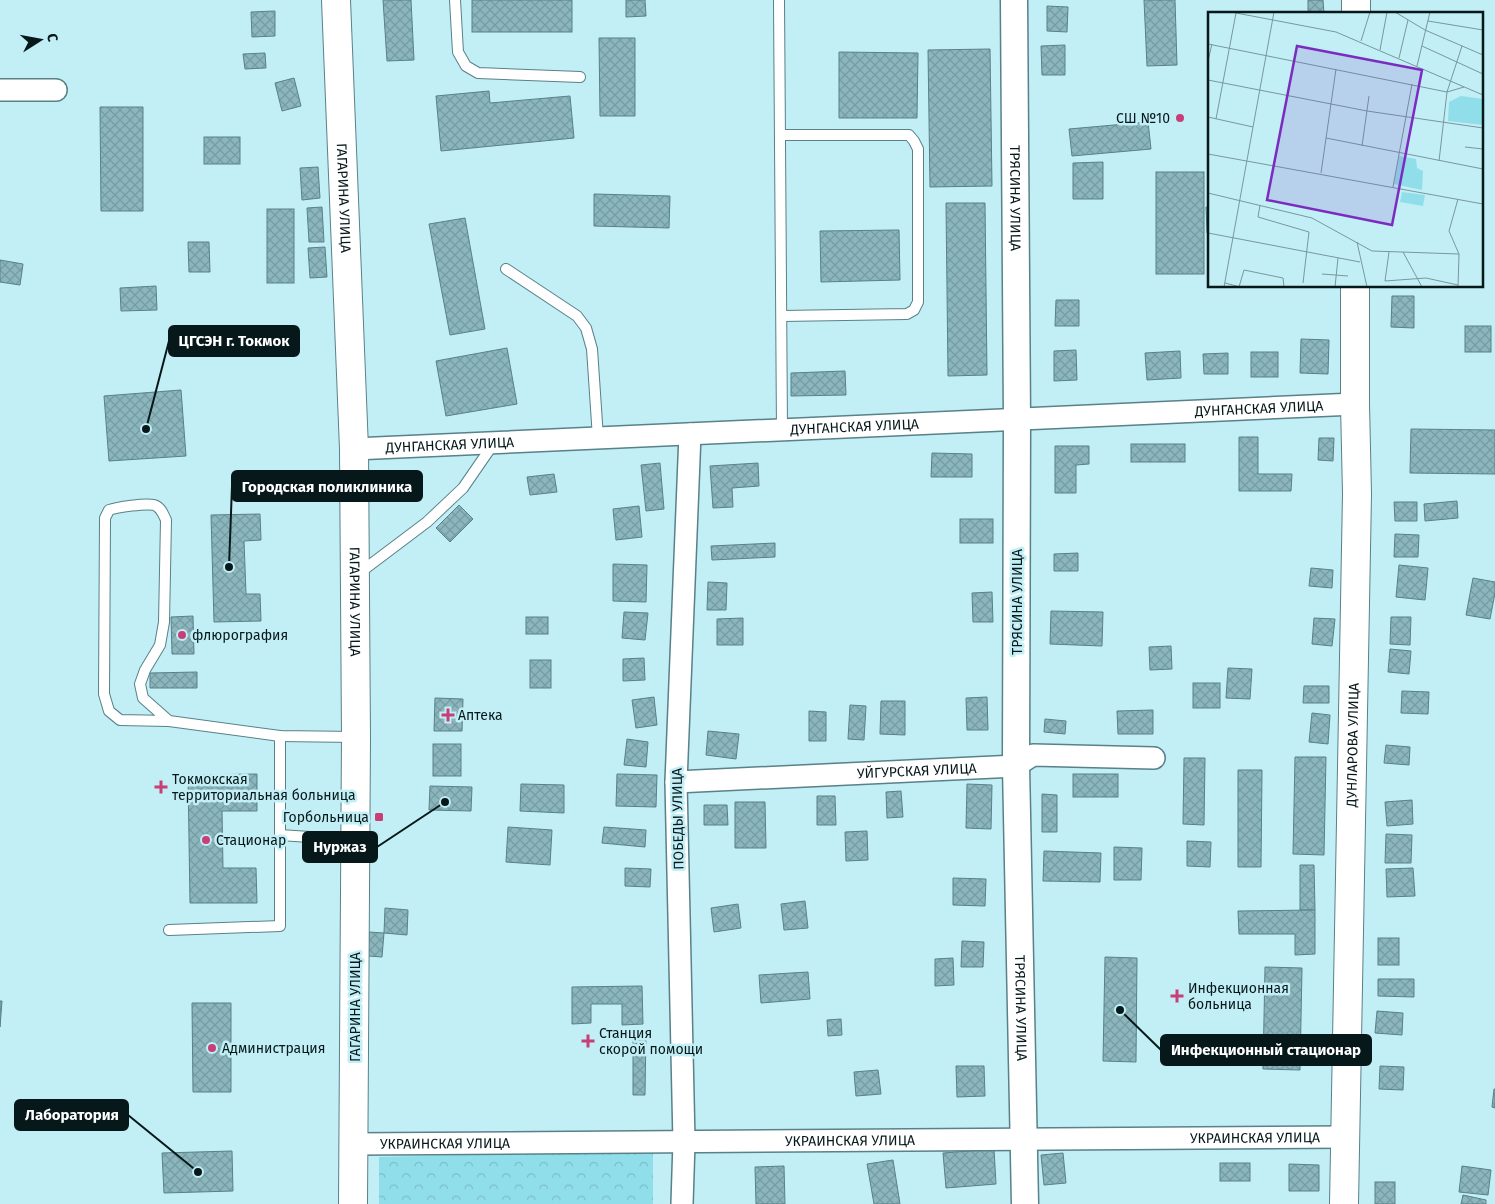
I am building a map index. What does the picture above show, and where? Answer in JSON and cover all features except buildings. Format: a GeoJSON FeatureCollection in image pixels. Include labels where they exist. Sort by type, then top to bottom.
{"type":"FeatureCollection","features":[{"type":"Feature","properties":{"kind":"main road","name":"ГАГАРИНА УЛИЦА"},"geometry":{"type":"LineString","coordinates":[[336,0],[354,449],[356,737],[353,1204]]}},
{"type":"Feature","properties":{"kind":"main road","name":"ДУНЛАРОВА УЛИЦА"},"geometry":{"type":"LineString","coordinates":[[1344,1204],[1357,504],[1355,288]]}},
{"type":"Feature","properties":{"kind":"street","name":"ТРЯСИНА УЛИЦА"},"geometry":{"type":"LineString","coordinates":[[1014,0],[1017,419],[1016,766],[1025,1204]]}},
{"type":"Feature","properties":{"kind":"street"},"geometry":{"type":"LineString","coordinates":[[0,90],[56,90]]}},
{"type":"Feature","properties":{"kind":"street","name":"ДУНГАНСКАЯ УЛИЦА"},"geometry":{"type":"LineString","coordinates":[[354,449],[1355,404]]}},
{"type":"Feature","properties":{"kind":"street","name":"ПОБЕДЫ УЛИЦА"},"geometry":{"type":"LineString","coordinates":[[682,1204],[684,1142],[676,782],[690,434]]}},
{"type":"Feature","properties":{"kind":"street","name":"УЙГУРСКАЯ УЛИЦА"},"geometry":{"type":"LineString","coordinates":[[676,782],[1016,766],[1033,755],[1154,758]]}},
{"type":"Feature","properties":{"kind":"street","name":"УКРАИНСКАЯ УЛИЦА"},"geometry":{"type":"LineString","coordinates":[[354,1144],[1346,1137]]}},
{"type":"Feature","properties":{"kind":"lane"},"geometry":{"type":"LineString","coordinates":[[456,0],[458,52],[466,66],[478,73],[580,77]]}},
{"type":"Feature","properties":{"kind":"lane"},"geometry":{"type":"LineString","coordinates":[[779,0],[782,430]]}},
{"type":"Feature","properties":{"kind":"lane"},"geometry":{"type":"LineString","coordinates":[[780,135],[909,135],[914,140],[918,149],[918,302],[914,310],[907,314],[782,316]]}},
{"type":"Feature","properties":{"kind":"lane"},"geometry":{"type":"LineString","coordinates":[[506,269],[577,316],[586,328],[592,349],[598,438]]}},
{"type":"Feature","properties":{"kind":"lane"},"geometry":{"type":"LineString","coordinates":[[355,576],[427,522],[463,488],[494,443]]}},
{"type":"Feature","properties":{"kind":"lane"},"geometry":{"type":"LineString","coordinates":[[169,721],[143,698],[140,684],[145,670],[160,645],[164,622],[166,520],[162,510],[154,505],[117,507],[109,510],[105,518],[104,694],[109,711],[120,720],[169,721],[280,736],[356,737]]}},
{"type":"Feature","properties":{"kind":"lane"},"geometry":{"type":"LineString","coordinates":[[169,930],[280,926],[280,736]]}},
{"type":"Feature","properties":{"kind":"lane"},"geometry":{"type":"LineString","coordinates":[[280,835],[355,840]]}},
{"type":"Feature","properties":{"kind":"green space"},"geometry":{"type":"Polygon","coordinates":[[[653,1150],[653,1204],[379,1204],[379,1157],[653,1150]]]}},
{"type":"Feature","properties":{"kind":"place","name":"СШ №10"},"geometry":{"type":"Point","coordinates":[1180,118]}},
{"type":"Feature","properties":{"kind":"place","name":"ЦГСЭН г. Токмок"},"geometry":{"type":"Point","coordinates":[146,429]}},
{"type":"Feature","properties":{"kind":"place","name":"Городская поликлиника"},"geometry":{"type":"Point","coordinates":[229,567]}},
{"type":"Feature","properties":{"kind":"place","name":"флюрография"},"geometry":{"type":"Point","coordinates":[182,635]}},
{"type":"Feature","properties":{"kind":"place","name":"Аптека"},"geometry":{"type":"Point","coordinates":[448,715]}},
{"type":"Feature","properties":{"kind":"place","name":"Токмокская территориальная больница"},"geometry":{"type":"Point","coordinates":[161,787]}},
{"type":"Feature","properties":{"kind":"place","name":"Нуржаз"},"geometry":{"type":"Point","coordinates":[445,802]}},
{"type":"Feature","properties":{"kind":"place","name":"Горбольница"},"geometry":{"type":"Point","coordinates":[379,817]}},
{"type":"Feature","properties":{"kind":"place","name":"Cтационар"},"geometry":{"type":"Point","coordinates":[206,840]}},
{"type":"Feature","properties":{"kind":"place","name":"Инфекционная больница"},"geometry":{"type":"Point","coordinates":[1177,996]}},
{"type":"Feature","properties":{"kind":"place","name":"Инфекционный стационар"},"geometry":{"type":"Point","coordinates":[1120,1010]}},
{"type":"Feature","properties":{"kind":"place","name":"Станция скорой помощи"},"geometry":{"type":"Point","coordinates":[588,1041]}},
{"type":"Feature","properties":{"kind":"place","name":"Администрация"},"geometry":{"type":"Point","coordinates":[212,1048]}},
{"type":"Feature","properties":{"kind":"place","name":"Лаборатория"},"geometry":{"type":"Point","coordinates":[198,1172]}}]}
